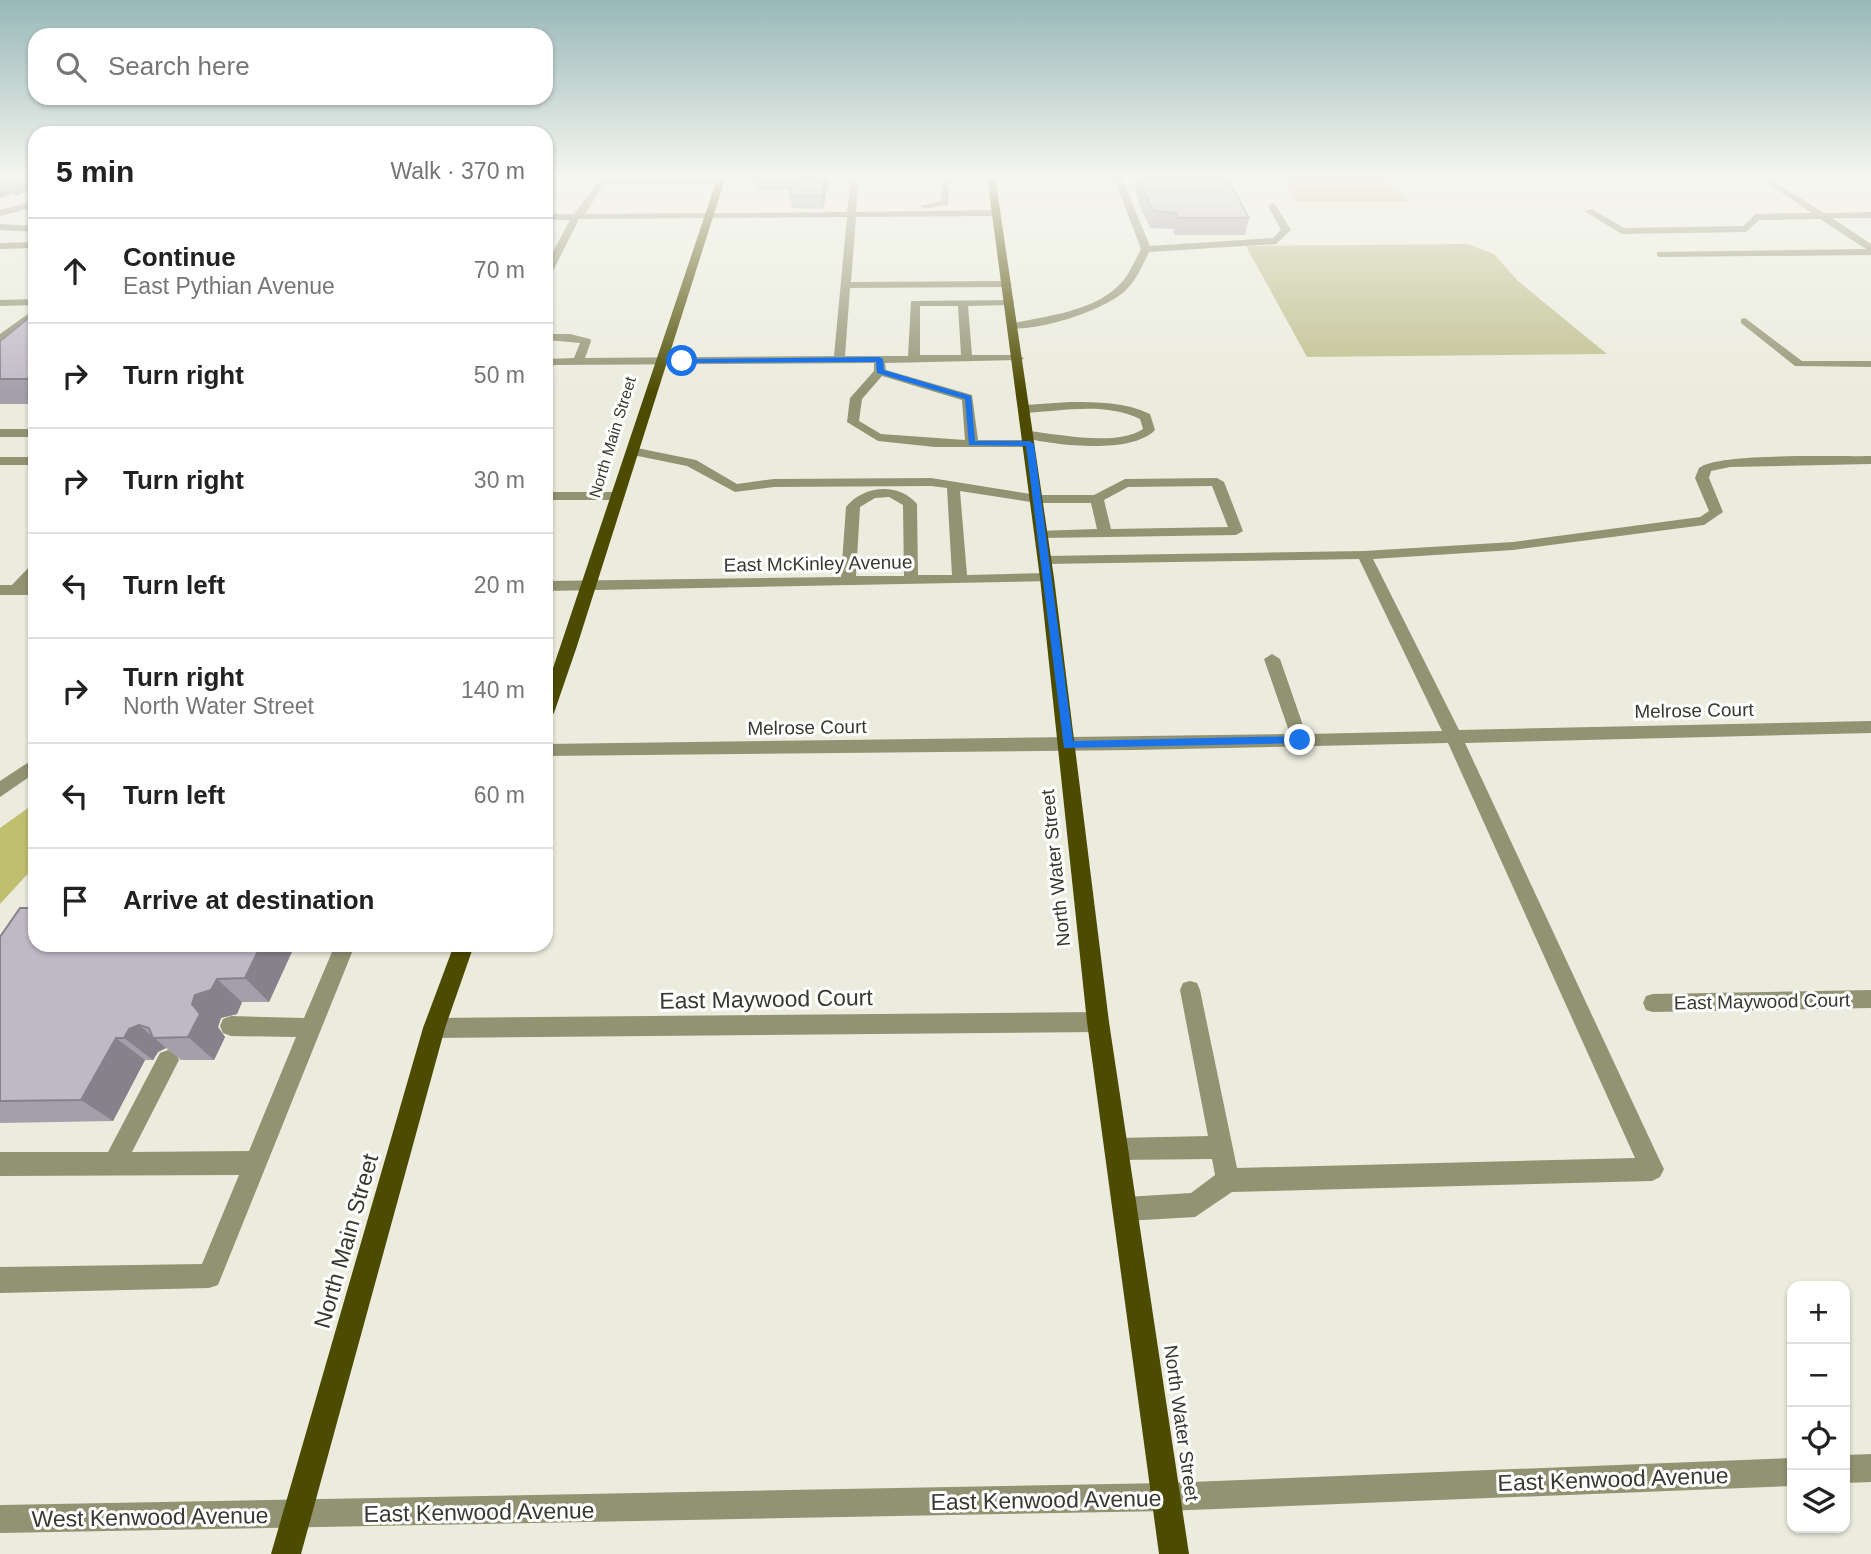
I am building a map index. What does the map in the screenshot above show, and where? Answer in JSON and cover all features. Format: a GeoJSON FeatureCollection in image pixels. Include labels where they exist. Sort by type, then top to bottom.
{"type":"FeatureCollection","features":[{"type":"Feature","properties":{"kind":"main road","name":"North Main Street"},"geometry":{"type":"LineString","coordinates":[[553,693],[698,249]]}},
{"type":"Feature","properties":{"kind":"main road","name":"North Water Street"},"geometry":{"type":"LineString","coordinates":[[1002,249],[1042,534],[1098,1022],[1174,1554]]}},
{"type":"Feature","properties":{"kind":"main road","name":"North Main Street"},"geometry":{"type":"LineString","coordinates":[[286,1554],[434,1028],[461,952]]}},
{"type":"Feature","properties":{"kind":"street"},"geometry":{"type":"LineString","coordinates":[[839,360],[849,249]]}},
{"type":"Feature","properties":{"kind":"street"},"geometry":{"type":"LineString","coordinates":[[1013,326],[1038,324],[1102,301],[1122,289],[1146,249],[1154,249]]}},
{"type":"Feature","properties":{"kind":"street"},"geometry":{"type":"LineString","coordinates":[[1660,254],[1871,250]]}},
{"type":"Feature","properties":{"kind":"street"},"geometry":{"type":"LineString","coordinates":[[846,285],[1007,284]]}},
{"type":"Feature","properties":{"kind":"street"},"geometry":{"type":"LineString","coordinates":[[0,303],[28,302]]}},
{"type":"Feature","properties":{"kind":"street"},"geometry":{"type":"LineString","coordinates":[[963,302],[967,359]]}},
{"type":"Feature","properties":{"kind":"street"},"geometry":{"type":"LineString","coordinates":[[914,359],[915,303],[1009,302]]}},
{"type":"Feature","properties":{"kind":"street"},"geometry":{"type":"LineString","coordinates":[[0,339],[28,317]]}},
{"type":"Feature","properties":{"kind":"street"},"geometry":{"type":"LineString","coordinates":[[1745,321],[1799,364],[1871,364]]}},
{"type":"Feature","properties":{"kind":"street"},"geometry":{"type":"LineString","coordinates":[[553,337],[586,341],[578,362]]}},
{"type":"Feature","properties":{"kind":"street"},"geometry":{"type":"LineString","coordinates":[[1018,358],[914,359],[880,366],[856,398],[853,422],[878,437],[972,443],[1029,439],[1123,442],[1144,436],[1149,430],[1146,417],[1128,410],[1083,407],[1025,409]]}},
{"type":"Feature","properties":{"kind":"street"},"geometry":{"type":"LineString","coordinates":[[553,362],[839,360],[880,366],[968,398],[972,443]]}},
{"type":"Feature","properties":{"kind":"street"},"geometry":{"type":"LineString","coordinates":[[0,433],[28,432]]}},
{"type":"Feature","properties":{"kind":"street"},"geometry":{"type":"LineString","coordinates":[[632,451],[691,463],[735,488],[774,483],[881,488],[953,485],[1037,499],[1097,499],[1125,483],[1217,482],[1236,531],[1042,534]]}},
{"type":"Feature","properties":{"kind":"street"},"geometry":{"type":"LineString","coordinates":[[1045,560],[1364,555],[1513,546],[1704,520],[1716,512],[1702,478],[1704,468],[1730,463],[1871,460]]}},
{"type":"Feature","properties":{"kind":"street"},"geometry":{"type":"LineString","coordinates":[[0,461],[28,461]]}},
{"type":"Feature","properties":{"kind":"street"},"geometry":{"type":"LineString","coordinates":[[953,485],[960,579]]}},
{"type":"Feature","properties":{"kind":"street"},"geometry":{"type":"LineString","coordinates":[[848,581],[853,507],[861,498],[881,488],[901,496],[909,504],[911,580]]}},
{"type":"Feature","properties":{"kind":"street"},"geometry":{"type":"LineString","coordinates":[[553,496],[618,496]]}},
{"type":"Feature","properties":{"kind":"street"},"geometry":{"type":"LineString","coordinates":[[1097,499],[1105,533]]}},
{"type":"Feature","properties":{"kind":"street"},"geometry":{"type":"LineString","coordinates":[[1126,1209],[1195,1205],[1228,1180],[1652,1169],[1453,736],[1364,555]]}},
{"type":"Feature","properties":{"kind":"street"},"geometry":{"type":"LineString","coordinates":[[8,590],[28,574]]}},
{"type":"Feature","properties":{"kind":"street","name":"East McKinley Avenue"},"geometry":{"type":"LineString","coordinates":[[553,586],[1047,578]]}},
{"type":"Feature","properties":{"kind":"street"},"geometry":{"type":"LineString","coordinates":[[8,590],[28,590]]}},
{"type":"Feature","properties":{"kind":"street"},"geometry":{"type":"LineString","coordinates":[[1272,659],[1300,740]]}},
{"type":"Feature","properties":{"kind":"street","name":"Melrose Court"},"geometry":{"type":"LineString","coordinates":[[553,750],[1068,745],[1871,727]]}},
{"type":"Feature","properties":{"kind":"street"},"geometry":{"type":"LineString","coordinates":[[0,790],[28,769]]}},
{"type":"Feature","properties":{"kind":"street"},"geometry":{"type":"LineString","coordinates":[[0,1280],[209,1276],[342,952]]}},
{"type":"Feature","properties":{"kind":"street"},"geometry":{"type":"LineString","coordinates":[[1190,990],[1228,1180]]}},
{"type":"Feature","properties":{"kind":"street","name":"East Maywood Court"},"geometry":{"type":"LineString","coordinates":[[1653,1003],[1871,999]]}},
{"type":"Feature","properties":{"kind":"street","name":"East Maywood Court"},"geometry":{"type":"LineString","coordinates":[[434,1028],[1098,1022]]}},
{"type":"Feature","properties":{"kind":"street"},"geometry":{"type":"LineString","coordinates":[[231,1026],[311,1028]]}},
{"type":"Feature","properties":{"kind":"street"},"geometry":{"type":"LineString","coordinates":[[114,1164],[168,1060]]}},
{"type":"Feature","properties":{"kind":"street"},"geometry":{"type":"LineString","coordinates":[[1117,1149],[1222,1147]]}},
{"type":"Feature","properties":{"kind":"street"},"geometry":{"type":"LineString","coordinates":[[0,1164],[255,1163]]}},
{"type":"Feature","properties":{"kind":"street"},"geometry":{"type":"LineString","coordinates":[[1850,1469],[1871,1468]]}},
{"type":"Feature","properties":{"kind":"street","name":"East Kenwood Avenue"},"geometry":{"type":"LineString","coordinates":[[299,1515],[1166,1497],[1787,1472]]}},
{"type":"Feature","properties":{"kind":"street","name":"West Kenwood Avenue"},"geometry":{"type":"LineString","coordinates":[[0,1519],[299,1515]]}},
{"type":"Feature","properties":{"kind":"green space"},"geometry":{"type":"Polygon","coordinates":[[[1247,249],[1480,249],[1494,254],[1518,281],[1607,354],[1307,357],[1247,249]]]}},
{"type":"Feature","properties":{"kind":"shaded area"},"geometry":{"type":"Polygon","coordinates":[[[28,808],[28,874],[0,904],[0,828],[28,808]]]}},
{"type":"Feature","properties":{"kind":"building"},"geometry":{"type":"Polygon","coordinates":[[[28,319],[28,379],[0,379],[0,341],[28,319]]]}},
{"type":"Feature","properties":{"kind":"building"},"geometry":{"type":"Polygon","coordinates":[[[20,908],[28,908],[28,952],[258,952],[245,978],[217,979],[211,990],[195,995],[192,1004],[200,1014],[188,1037],[153,1038],[149,1028],[139,1025],[129,1029],[124,1038],[116,1038],[81,1100],[0,1101],[0,937],[20,908]]]}},
{"type":"Feature","properties":{"kind":"route"},"geometry":{"type":"LineString","coordinates":[[682,361],[879,359],[880,372],[968,398],[972,443],[1030,444],[1068,745],[1300,740]]}}]}
